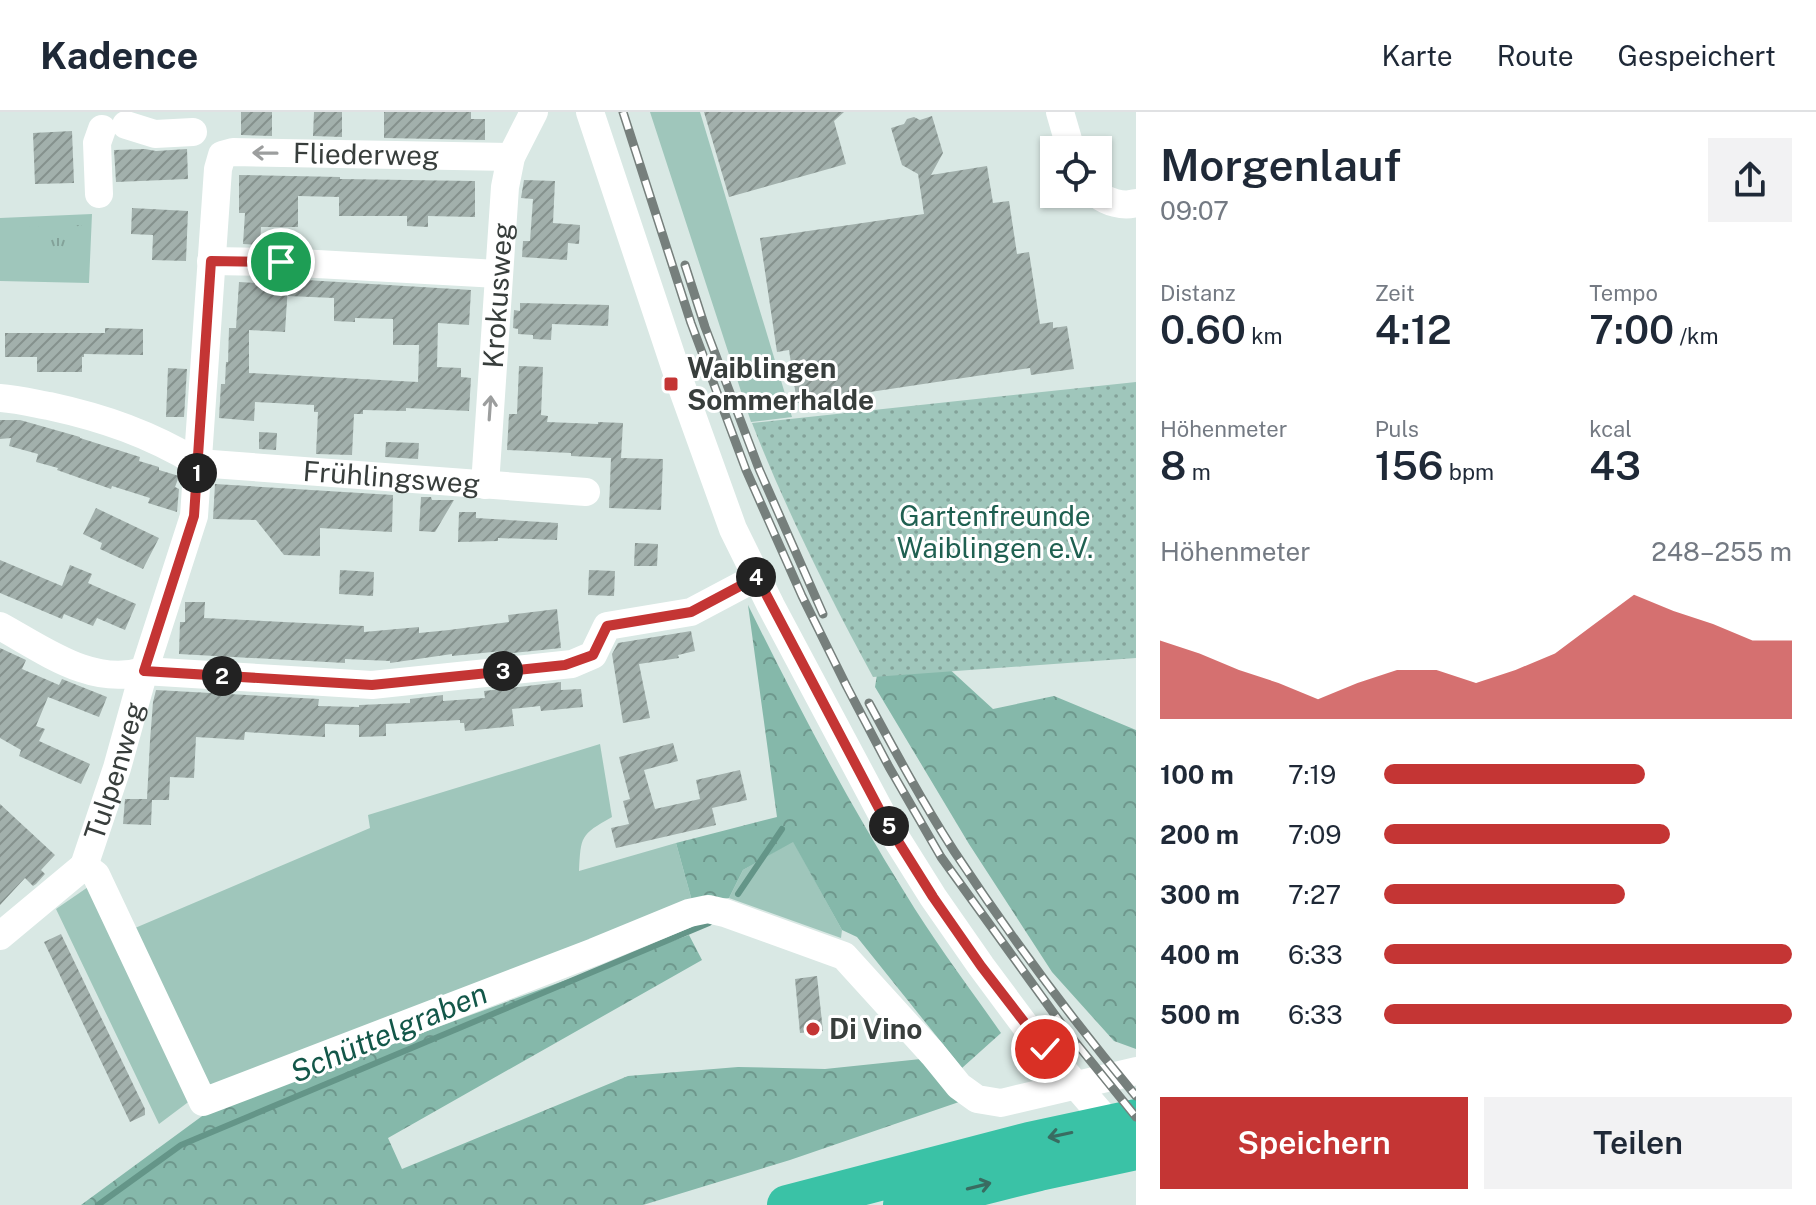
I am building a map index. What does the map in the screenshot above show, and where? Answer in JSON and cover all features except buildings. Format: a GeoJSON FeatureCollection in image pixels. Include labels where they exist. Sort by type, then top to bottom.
{"type":"FeatureCollection","features":[{"type":"Feature","properties":{"kind":"highway"},"geometry":{"type":"LineString","coordinates":[[787,1205],[999,1150],[1136,1119]]}},
{"type":"Feature","properties":{"kind":"highway"},"geometry":{"type":"LineString","coordinates":[[903,1205],[1039,1171],[1136,1152]]}},
{"type":"Feature","properties":{"kind":"street","name":"Krokusweg"},"geometry":{"type":"LineString","coordinates":[[485,485],[505,187],[511,157],[534,112]]}},
{"type":"Feature","properties":{"kind":"street"},"geometry":{"type":"LineString","coordinates":[[590,112],[680,382],[733,529],[757,577],[886,822],[933,897],[1045,1049],[1136,1152]]}},
{"type":"Feature","properties":{"kind":"street"},"geometry":{"type":"LineString","coordinates":[[1060,112],[1067,136]]}},
{"type":"Feature","properties":{"kind":"street"},"geometry":{"type":"LineString","coordinates":[[99,194],[97,143],[113,120],[155,134],[193,132]]}},
{"type":"Feature","properties":{"kind":"street","name":"Fliederweg"},"geometry":{"type":"LineString","coordinates":[[222,155],[233,152],[511,157]]}},
{"type":"Feature","properties":{"kind":"street","name":"Tulpenweg"},"geometry":{"type":"LineString","coordinates":[[84,866],[194,516],[215,261],[218,169],[222,155]]}},
{"type":"Feature","properties":{"kind":"street"},"geometry":{"type":"LineString","coordinates":[[1112,202],[1136,203]]}},
{"type":"Feature","properties":{"kind":"street"},"geometry":{"type":"LineString","coordinates":[[215,261],[498,274]]}},
{"type":"Feature","properties":{"kind":"street"},"geometry":{"type":"LineString","coordinates":[[0,398],[70,411],[130,428],[169,445],[198,463]]}},
{"type":"Feature","properties":{"kind":"street","name":"Frühlingsweg"},"geometry":{"type":"LineString","coordinates":[[198,463],[586,492]]}},
{"type":"Feature","properties":{"kind":"street"},"geometry":{"type":"LineString","coordinates":[[0,626],[67,664],[91,672],[130,676],[144,671],[372,685],[565,665],[593,655],[607,626],[691,612],[757,577]]}},
{"type":"Feature","properties":{"kind":"street"},"geometry":{"type":"LineString","coordinates":[[0,936],[84,866],[96,875],[203,1102],[689,913],[717,911],[844,956],[959,1086],[977,1099],[1001,1103],[1136,1071]]}},
{"type":"Feature","properties":{"kind":"green space"},"geometry":{"type":"Polygon","coordinates":[[[650,112],[700,112],[792,417],[751,422],[650,112]]]}},
{"type":"Feature","properties":{"kind":"green space"},"geometry":{"type":"Polygon","coordinates":[[[92,214],[89,283],[0,281],[0,218],[92,214]]]}},
{"type":"Feature","properties":{"kind":"green space"},"geometry":{"type":"Polygon","coordinates":[[[81,225],[85,250],[78,253],[53,255],[21,249],[20,232],[25,227],[81,225]]]}},
{"type":"Feature","properties":{"kind":"green space","name":"Gartenfreunde Waiblingen e.V."},"geometry":{"type":"Polygon","coordinates":[[[1136,382],[1136,658],[873,677],[808,552],[752,423],[1136,382]]]}},
{"type":"Feature","properties":{"kind":"green space"},"geometry":{"type":"Polygon","coordinates":[[[748,605],[863,823],[928,929],[1001,1033],[962,1068],[857,937],[842,930],[793,842],[743,870],[729,898],[692,901],[676,843],[777,817],[748,605]]]}},
{"type":"Feature","properties":{"kind":"green space"},"geometry":{"type":"Polygon","coordinates":[[[881,650],[934,655],[993,709],[1054,696],[1136,730],[1136,1049],[1114,1041],[1052,972],[969,844],[875,687],[881,650]]]}},
{"type":"Feature","properties":{"kind":"green space"},"geometry":{"type":"Polygon","coordinates":[[[600,744],[612,817],[584,838],[579,871],[676,843],[692,901],[223,1085],[206,1084],[128,931],[370,828],[368,815],[600,744]]]}},
{"type":"Feature","properties":{"kind":"green space"},"geometry":{"type":"Polygon","coordinates":[[[793,841],[842,930],[841,938],[729,898],[743,870],[793,841]]]}},
{"type":"Feature","properties":{"kind":"green space"},"geometry":{"type":"Polygon","coordinates":[[[91,885],[191,1100],[159,1124],[56,909],[91,885]]]}},
{"type":"Feature","properties":{"kind":"green space"},"geometry":{"type":"Polygon","coordinates":[[[689,935],[702,960],[388,1138],[402,1169],[628,1076],[738,1067],[825,1069],[921,1059],[959,1102],[790,1160],[643,1205],[81,1205],[209,1111],[689,935]]]}},
{"type":"Feature","properties":{"kind":"waterway"},"geometry":{"type":"LineString","coordinates":[[738,894],[782,829]]}},
{"type":"Feature","properties":{"kind":"waterway","name":"Schüttelgraben"},"geometry":{"type":"LineString","coordinates":[[98,1205],[181,1145],[709,923]]}},
{"type":"Feature","properties":{"kind":"railway"},"geometry":{"type":"LineString","coordinates":[[623,112],[691,323],[746,470],[847,687],[941,857],[1068,1033],[1136,1117]]}},
{"type":"Feature","properties":{"kind":"railway"},"geometry":{"type":"LineString","coordinates":[[685,265],[759,469],[823,614]]}},
{"type":"Feature","properties":{"kind":"railway"},"geometry":{"type":"LineString","coordinates":[[869,703],[931,815],[975,883],[1088,1037],[1136,1096]]}},
{"type":"Feature","properties":{"kind":"place","name":"Waiblingen Sommerhalde"},"geometry":{"type":"Point","coordinates":[671,384]}},
{"type":"Feature","properties":{"kind":"place","name":"Di Vino"},"geometry":{"type":"Point","coordinates":[813,1029]}},
{"type":"Feature","properties":{"kind":"route"},"geometry":{"type":"LineString","coordinates":[[281,262],[211,261],[194,516],[144,671],[372,685],[572,664],[593,655],[607,626],[691,612],[757,577],[886,822],[981,966],[1045,1049]]}}]}
